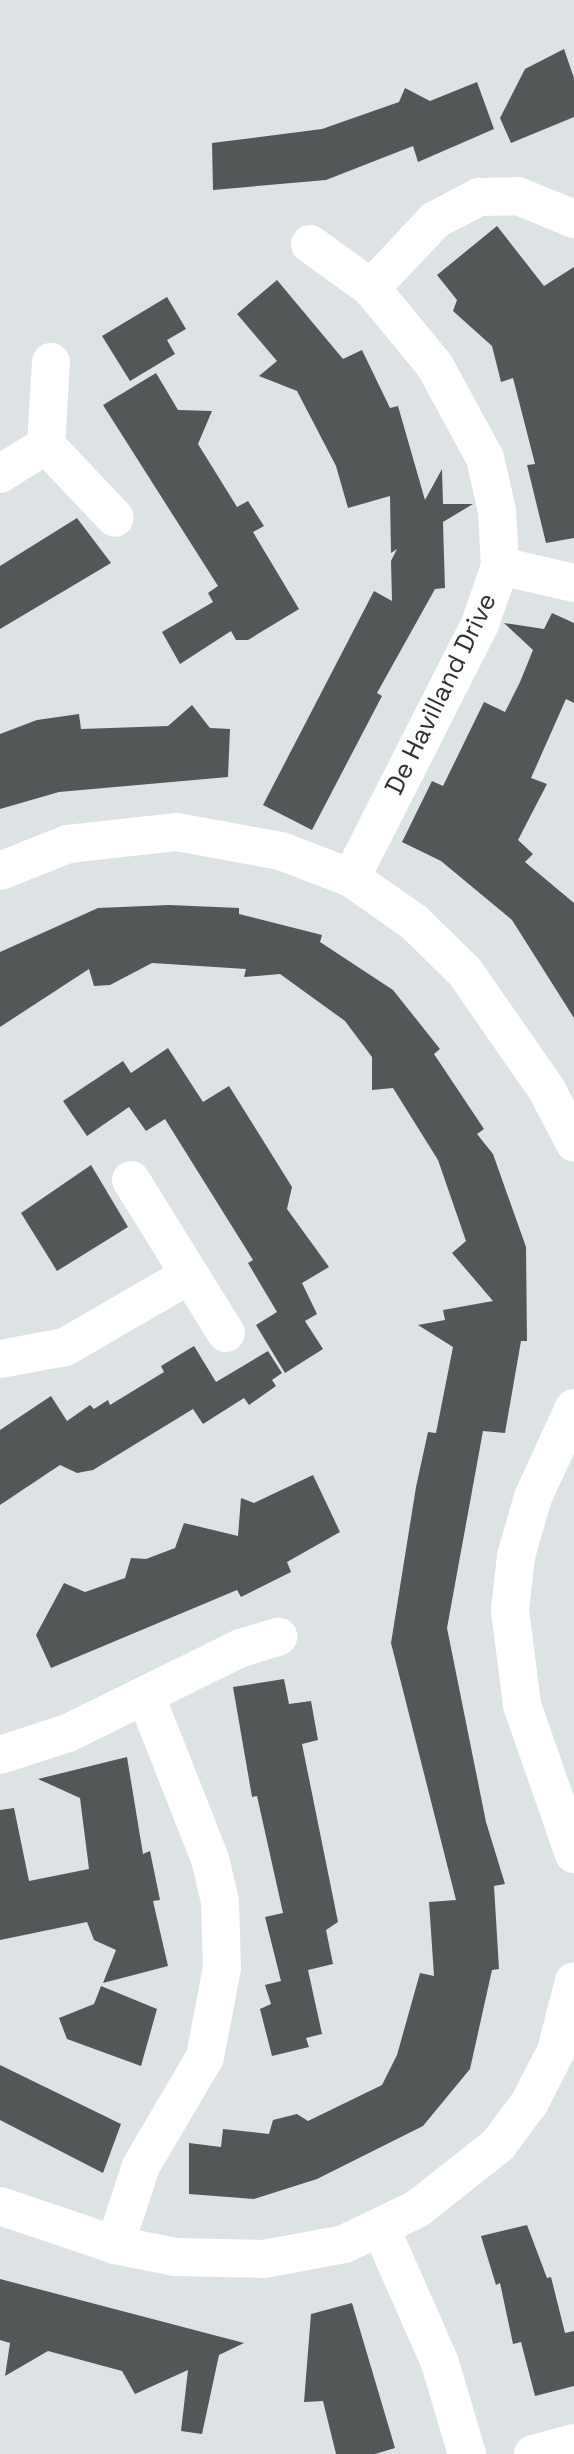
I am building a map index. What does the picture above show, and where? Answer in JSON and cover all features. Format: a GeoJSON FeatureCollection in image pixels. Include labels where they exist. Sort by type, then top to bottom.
{"type":"FeatureCollection","features":[{"type":"Feature","properties":{"kind":"street"},"geometry":{"type":"LineString","coordinates":[[371,288],[435,220],[479,197],[518,197],[574,219]]}},
{"type":"Feature","properties":{"kind":"street","name":"De Havilland Drive"},"geometry":{"type":"LineString","coordinates":[[310,244],[371,288],[463,410],[485,458],[497,511],[500,566],[480,625],[351,877]]}},
{"type":"Feature","properties":{"kind":"street"},"geometry":{"type":"LineString","coordinates":[[51,362],[46,445],[115,518]]}},
{"type":"Feature","properties":{"kind":"street"},"geometry":{"type":"LineString","coordinates":[[0,474],[46,445]]}},
{"type":"Feature","properties":{"kind":"street"},"geometry":{"type":"LineString","coordinates":[[500,566],[574,583]]}},
{"type":"Feature","properties":{"kind":"street"},"geometry":{"type":"LineString","coordinates":[[0,871],[68,844],[177,832],[281,851],[351,877],[414,922],[465,972],[547,1090],[574,1142]]}},
{"type":"Feature","properties":{"kind":"street"},"geometry":{"type":"LineString","coordinates":[[131,1180],[226,1333]]}},
{"type":"Feature","properties":{"kind":"street"},"geometry":{"type":"LineString","coordinates":[[0,1359],[65,1347],[189,1275]]}},
{"type":"Feature","properties":{"kind":"street"},"geometry":{"type":"LineString","coordinates":[[574,1408],[564,1455],[533,1497],[516,1556],[512,1655],[522,1704],[574,1854]]}},
{"type":"Feature","properties":{"kind":"street"},"geometry":{"type":"LineString","coordinates":[[0,1755],[148,1699],[221,1658],[278,1637]]}},
{"type":"Feature","properties":{"kind":"street"},"geometry":{"type":"LineString","coordinates":[[115,2245],[141,2166],[205,2057],[222,1968],[220,1900],[210,1859],[148,1699]]}},
{"type":"Feature","properties":{"kind":"street"},"geometry":{"type":"LineString","coordinates":[[0,2206],[115,2245],[174,2257],[264,2259],[302,2256],[382,2229],[463,2177],[498,2144],[530,2102],[556,2051],[571,2006]]}},
{"type":"Feature","properties":{"kind":"street"},"geometry":{"type":"LineString","coordinates":[[382,2229],[440,2363],[467,2454]]}},
{"type":"Feature","properties":{"kind":"street"},"geometry":{"type":"LineString","coordinates":[[533,2454],[574,2443]]}},
{"type":"Feature","properties":{"kind":"building"},"geometry":{"type":"Polygon","coordinates":[[[564,49],[574,78],[574,117],[511,143],[500,118],[525,69],[564,49]]]}},
{"type":"Feature","properties":{"kind":"building"},"geometry":{"type":"Polygon","coordinates":[[[477,82],[494,129],[418,162],[413,146],[326,180],[213,190],[212,143],[322,129],[399,102],[405,88],[430,101],[477,82]]]}},
{"type":"Feature","properties":{"kind":"building"},"geometry":{"type":"Polygon","coordinates":[[[497,226],[544,286],[574,267],[574,538],[546,543],[527,465],[535,464],[513,378],[501,382],[492,346],[453,311],[457,300],[437,275],[497,226]]]}},
{"type":"Feature","properties":{"kind":"building"},"geometry":{"type":"Polygon","coordinates":[[[277,280],[343,359],[362,350],[390,408],[398,406],[425,500],[442,469],[443,504],[473,504],[443,522],[445,588],[435,589],[377,693],[382,696],[312,830],[263,805],[374,591],[392,601],[391,561],[397,549],[391,553],[390,496],[348,508],[336,466],[297,391],[259,376],[277,361],[237,314],[277,280]]]}},
{"type":"Feature","properties":{"kind":"building"},"geometry":{"type":"Polygon","coordinates":[[[167,297],[186,329],[167,340],[175,354],[130,381],[102,336],[167,297]]]}},
{"type":"Feature","properties":{"kind":"building"},"geometry":{"type":"Polygon","coordinates":[[[156,373],[178,410],[212,411],[198,444],[237,507],[248,501],[264,526],[253,532],[299,609],[248,640],[236,640],[231,631],[180,664],[162,632],[213,602],[208,593],[218,586],[103,405],[156,373]]]}},
{"type":"Feature","properties":{"kind":"building"},"geometry":{"type":"Polygon","coordinates":[[[77,518],[111,563],[0,629],[0,566],[77,518]]]}},
{"type":"Feature","properties":{"kind":"building"},"geometry":{"type":"Polygon","coordinates":[[[552,613],[574,623],[574,703],[566,699],[531,778],[547,784],[518,840],[533,854],[525,862],[574,903],[574,1018],[512,920],[441,861],[402,842],[432,781],[443,786],[484,702],[505,712],[520,682],[533,650],[504,623],[544,629],[552,613]]]}},
{"type":"Feature","properties":{"kind":"building"},"geometry":{"type":"Polygon","coordinates":[[[192,705],[210,728],[230,729],[228,777],[59,792],[0,809],[0,734],[37,720],[79,714],[81,729],[168,726],[192,705]]]}},
{"type":"Feature","properties":{"kind":"building"},"geometry":{"type":"Polygon","coordinates":[[[169,905],[239,908],[239,914],[322,935],[320,942],[393,990],[440,1049],[434,1054],[484,1129],[477,1134],[493,1154],[526,1247],[527,1341],[521,1341],[505,1433],[483,1431],[447,1628],[486,1822],[505,1884],[494,1886],[499,1969],[492,1970],[470,2069],[423,2126],[317,2179],[254,2199],[189,2194],[189,2143],[221,2147],[223,2129],[269,2134],[273,2120],[297,2114],[308,2121],[382,2085],[397,2055],[420,1973],[434,1976],[429,1902],[456,1900],[391,1643],[416,1487],[428,1432],[436,1433],[453,1347],[418,1325],[445,1320],[443,1310],[493,1301],[452,1253],[466,1241],[438,1160],[393,1088],[372,1090],[372,1057],[345,1021],[280,974],[244,977],[246,969],[152,963],[110,985],[94,986],[89,969],[0,1027],[0,952],[98,908],[169,905]]]}},
{"type":"Feature","properties":{"kind":"building"},"geometry":{"type":"Polygon","coordinates":[[[168,1048],[203,1102],[229,1086],[292,1187],[287,1209],[329,1267],[302,1283],[317,1314],[305,1321],[323,1349],[285,1373],[256,1325],[277,1312],[248,1263],[253,1260],[165,1119],[146,1131],[129,1107],[87,1136],[63,1101],[123,1061],[131,1073],[168,1048]]]}},
{"type":"Feature","properties":{"kind":"building"},"geometry":{"type":"Polygon","coordinates":[[[91,1165],[128,1227],[57,1271],[21,1213],[91,1165]]]}},
{"type":"Feature","properties":{"kind":"building"},"geometry":{"type":"Polygon","coordinates":[[[194,1346],[216,1382],[268,1351],[282,1373],[272,1380],[276,1386],[249,1405],[244,1398],[203,1424],[193,1409],[93,1470],[77,1473],[60,1465],[0,1505],[0,1430],[51,1396],[67,1421],[90,1405],[94,1409],[108,1400],[110,1405],[164,1372],[161,1366],[194,1346]]]}},
{"type":"Feature","properties":{"kind":"building"},"geometry":{"type":"Polygon","coordinates":[[[313,1475],[340,1532],[287,1562],[291,1572],[241,1597],[237,1590],[51,1668],[36,1635],[64,1583],[85,1592],[125,1578],[131,1558],[146,1559],[175,1548],[184,1523],[238,1536],[241,1498],[254,1503],[313,1475]]]}},
{"type":"Feature","properties":{"kind":"building"},"geometry":{"type":"Polygon","coordinates":[[[284,1679],[289,1704],[311,1701],[318,1740],[302,1744],[338,1922],[326,1930],[333,1964],[308,1970],[322,2034],[306,2038],[309,2047],[272,2056],[260,2009],[271,2004],[265,1985],[281,1981],[265,1917],[283,1913],[257,1796],[252,1797],[233,1687],[284,1679]]]}},
{"type":"Feature","properties":{"kind":"building"},"geometry":{"type":"Polygon","coordinates":[[[127,1757],[143,1854],[150,1851],[160,1900],[153,1901],[168,1966],[103,1983],[116,1950],[94,1940],[87,1922],[0,1940],[0,1810],[14,1808],[29,1881],[89,1869],[80,1798],[38,1779],[127,1757]]]}},
{"type":"Feature","properties":{"kind":"building"},"geometry":{"type":"Polygon","coordinates":[[[101,1986],[157,2009],[141,2066],[67,2039],[59,2018],[94,2004],[101,1986]]]}},
{"type":"Feature","properties":{"kind":"building"},"geometry":{"type":"Polygon","coordinates":[[[0,2065],[121,2124],[103,2173],[0,2120],[0,2065]]]}},
{"type":"Feature","properties":{"kind":"building"},"geometry":{"type":"Polygon","coordinates":[[[527,2225],[547,2278],[551,2277],[565,2333],[574,2331],[574,2386],[535,2396],[521,2342],[513,2344],[500,2283],[496,2285],[481,2236],[527,2225]]]}},
{"type":"Feature","properties":{"kind":"building"},"geometry":{"type":"Polygon","coordinates":[[[0,2279],[244,2343],[219,2355],[202,2434],[181,2431],[188,2370],[135,2394],[122,2371],[48,2351],[5,2376],[10,2343],[0,2340],[0,2279]]]}},
{"type":"Feature","properties":{"kind":"building"},"geometry":{"type":"Polygon","coordinates":[[[352,2303],[395,2448],[375,2454],[336,2454],[323,2401],[304,2402],[311,2314],[352,2303]]]}}]}
